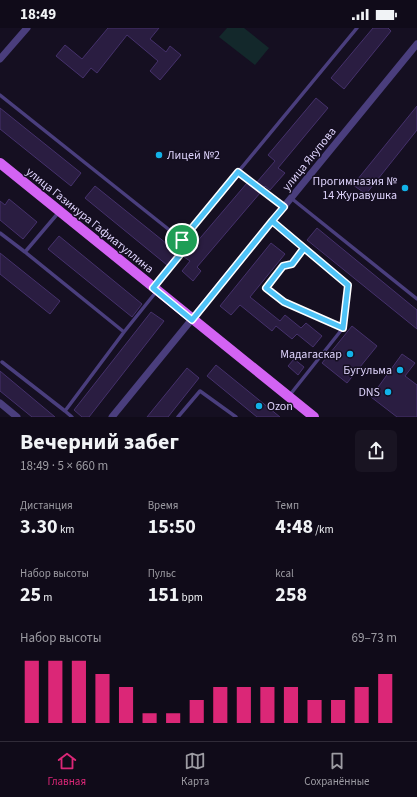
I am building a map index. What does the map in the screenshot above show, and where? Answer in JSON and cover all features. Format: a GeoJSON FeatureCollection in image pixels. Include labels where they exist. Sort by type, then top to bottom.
{"type":"FeatureCollection","features":[{"type":"Feature","properties":{"kind":"main road","name":"улица Газинура Гафиатуллина"},"geometry":{"type":"LineString","coordinates":[[0,164],[314,417]]}},
{"type":"Feature","properties":{"kind":"street"},"geometry":{"type":"LineString","coordinates":[[0,59],[27,28]]}},
{"type":"Feature","properties":{"kind":"street","name":"улица Якупова"},"geometry":{"type":"LineString","coordinates":[[112,417],[417,44]]}},
{"type":"Feature","properties":{"kind":"street"},"geometry":{"type":"LineString","coordinates":[[0,403],[16,417]]}},
{"type":"Feature","properties":{"kind":"lane"},"geometry":{"type":"LineString","coordinates":[[182,240],[357,28]]}},
{"type":"Feature","properties":{"kind":"lane"},"geometry":{"type":"LineString","coordinates":[[0,95],[188,245],[65,411]]}},
{"type":"Feature","properties":{"kind":"lane"},"geometry":{"type":"LineString","coordinates":[[238,172],[284,207]]}},
{"type":"Feature","properties":{"kind":"lane"},"geometry":{"type":"LineString","coordinates":[[291,198],[417,298]]}},
{"type":"Feature","properties":{"kind":"lane"},"geometry":{"type":"LineString","coordinates":[[25,252],[60,212]]}},
{"type":"Feature","properties":{"kind":"lane"},"geometry":{"type":"LineString","coordinates":[[272,221],[348,285],[343,328],[288,396]]}},
{"type":"Feature","properties":{"kind":"lane"},"geometry":{"type":"LineString","coordinates":[[0,233],[124,332]]}},
{"type":"Feature","properties":{"kind":"lane"},"geometry":{"type":"LineString","coordinates":[[304,248],[292,264],[283,266],[266,288],[284,302],[343,328]]}},
{"type":"Feature","properties":{"kind":"lane"},"geometry":{"type":"LineString","coordinates":[[2,362],[72,417]]}},
{"type":"Feature","properties":{"kind":"lane"},"geometry":{"type":"LineString","coordinates":[[178,417],[200,391],[236,417]]}},
{"type":"Feature","properties":{"kind":"green space"},"geometry":{"type":"Polygon","coordinates":[[[227,28],[244,28],[269,48],[255,65],[219,37],[227,28]]]}},
{"type":"Feature","properties":{"kind":"building"},"geometry":{"type":"Polygon","coordinates":[[[108,28],[159,28],[150,39],[166,52],[170,46],[181,55],[160,80],[150,71],[158,61],[127,35],[97,73],[91,68],[83,78],[56,56],[65,45],[82,59],[108,28]]]}},
{"type":"Feature","properties":{"kind":"building"},"geometry":{"type":"Polygon","coordinates":[[[373,28],[388,28],[391,31],[344,89],[331,78],[373,28]]]}},
{"type":"Feature","properties":{"kind":"building"},"geometry":{"type":"Polygon","coordinates":[[[316,98],[328,108],[278,168],[285,173],[270,190],[265,186],[264,188],[257,182],[275,161],[268,155],[316,98]]]}},
{"type":"Feature","properties":{"kind":"building"},"geometry":{"type":"Polygon","coordinates":[[[417,106],[417,130],[366,194],[353,185],[417,106]]]}},
{"type":"Feature","properties":{"kind":"building"},"geometry":{"type":"Polygon","coordinates":[[[0,108],[81,173],[71,186],[0,129],[0,108]]]}},
{"type":"Feature","properties":{"kind":"building"},"geometry":{"type":"Polygon","coordinates":[[[247,183],[260,193],[197,267],[201,271],[193,281],[182,271],[190,261],[184,257],[247,183]]]}},
{"type":"Feature","properties":{"kind":"building"},"geometry":{"type":"Polygon","coordinates":[[[95,186],[177,252],[167,265],[85,198],[95,186]]]}},
{"type":"Feature","properties":{"kind":"building"},"geometry":{"type":"Polygon","coordinates":[[[9,199],[37,222],[23,239],[0,220],[0,201],[5,205],[9,199]]]}},
{"type":"Feature","properties":{"kind":"building"},"geometry":{"type":"Polygon","coordinates":[[[317,228],[417,310],[417,329],[307,240],[317,228]]]}},
{"type":"Feature","properties":{"kind":"building"},"geometry":{"type":"Polygon","coordinates":[[[59,236],[142,304],[132,317],[48,249],[59,236]]]}},
{"type":"Feature","properties":{"kind":"building"},"geometry":{"type":"Polygon","coordinates":[[[271,243],[285,254],[250,297],[280,321],[285,315],[301,328],[306,323],[322,336],[313,347],[297,334],[292,339],[276,326],[272,331],[240,305],[231,315],[220,306],[271,243]]]}},
{"type":"Feature","properties":{"kind":"building"},"geometry":{"type":"Polygon","coordinates":[[[0,253],[60,301],[50,314],[0,274],[0,253]]]}},
{"type":"Feature","properties":{"kind":"building"},"geometry":{"type":"Polygon","coordinates":[[[151,312],[164,321],[89,417],[82,417],[74,410],[151,312]]]}},
{"type":"Feature","properties":{"kind":"building","name":"Мадагаскар"},"geometry":{"type":"Polygon","coordinates":[[[352,326],[377,346],[347,383],[322,363],[352,326]]]}},
{"type":"Feature","properties":{"kind":"building"},"geometry":{"type":"Polygon","coordinates":[[[402,354],[415,363],[405,376],[417,385],[417,417],[397,417],[371,397],[402,354]]]}},
{"type":"Feature","properties":{"kind":"building"},"geometry":{"type":"Polygon","coordinates":[[[294,359],[304,367],[298,375],[288,366],[294,359]]]}},
{"type":"Feature","properties":{"kind":"building"},"geometry":{"type":"Polygon","coordinates":[[[216,365],[280,417],[257,417],[207,376],[216,365]]]}},
{"type":"Feature","properties":{"kind":"building"},"geometry":{"type":"Polygon","coordinates":[[[187,368],[199,378],[168,417],[147,417],[187,368]]]}},
{"type":"Feature","properties":{"kind":"building"},"geometry":{"type":"Polygon","coordinates":[[[0,371],[55,417],[32,417],[0,391],[0,371]]]}},
{"type":"Feature","properties":{"kind":"place","name":"Лицей №2"},"geometry":{"type":"Point","coordinates":[159,155]}},
{"type":"Feature","properties":{"kind":"place","name":"Прогимназия № 14 Журавушка"},"geometry":{"type":"Point","coordinates":[405,188]}},
{"type":"Feature","properties":{"kind":"place","name":"Мадагаскар"},"geometry":{"type":"Point","coordinates":[350,354]}},
{"type":"Feature","properties":{"kind":"place","name":"Бугульма"},"geometry":{"type":"Point","coordinates":[400,370]}},
{"type":"Feature","properties":{"kind":"place","name":"DNS"},"geometry":{"type":"Point","coordinates":[388,392]}},
{"type":"Feature","properties":{"kind":"place","name":"Ozon"},"geometry":{"type":"Point","coordinates":[259,406]}},
{"type":"Feature","properties":{"kind":"route"},"geometry":{"type":"LineString","coordinates":[[182,240],[188,245],[153,288],[192,320],[272,221],[348,285],[343,328],[284,302],[266,288],[283,266],[292,264],[304,248],[272,221],[284,207],[238,172],[182,240]]}}]}
